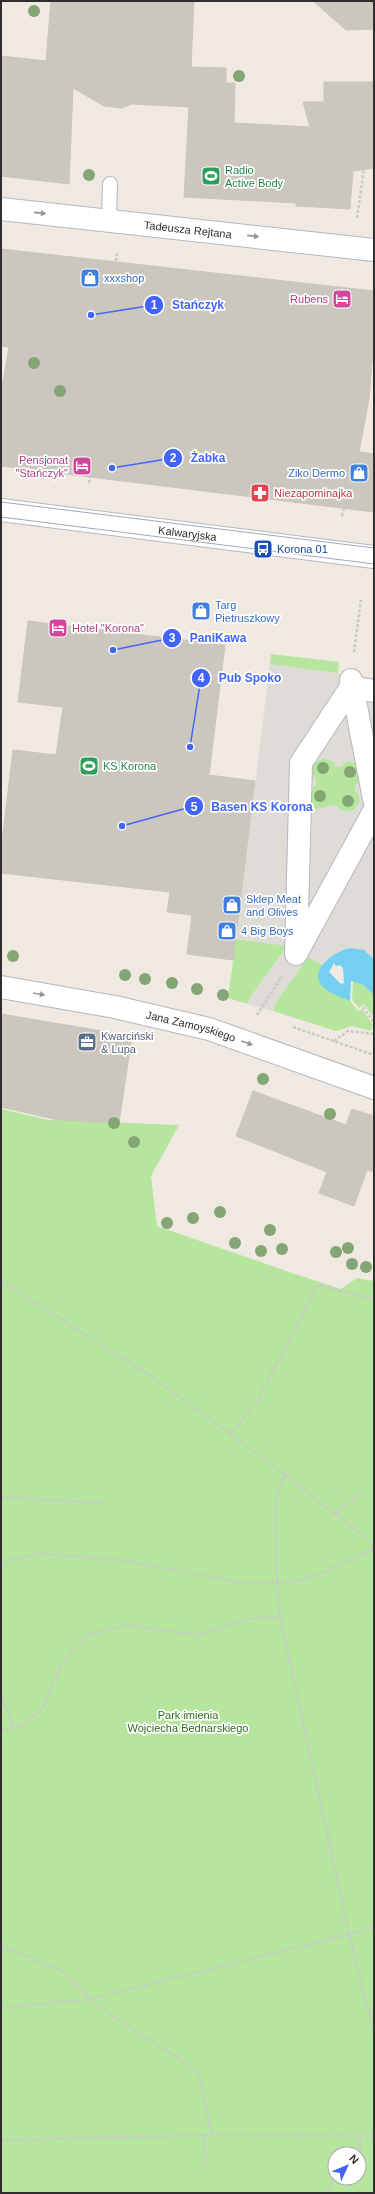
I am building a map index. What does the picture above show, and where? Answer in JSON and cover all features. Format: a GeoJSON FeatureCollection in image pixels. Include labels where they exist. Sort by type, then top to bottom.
{"type":"FeatureCollection","features":[{"type":"Feature","properties":{"kind":"street","name":"Tadeusza Rejtana"},"geometry":{"type":"LineString","coordinates":[[1,209],[374,250]]}},
{"type":"Feature","properties":{"kind":"street","name":"Kalwaryjska"},"geometry":{"type":"LineString","coordinates":[[1,510],[374,557]]}},
{"type":"Feature","properties":{"kind":"street"},"geometry":{"type":"LineString","coordinates":[[351,673],[374,691]]}},
{"type":"Feature","properties":{"kind":"street"},"geometry":{"type":"LineString","coordinates":[[351,673],[374,799]]}},
{"type":"Feature","properties":{"kind":"street"},"geometry":{"type":"LineString","coordinates":[[351,673],[301,763],[296,954],[374,811]]}},
{"type":"Feature","properties":{"kind":"street","name":"Jana Zamoyskiego"},"geometry":{"type":"LineString","coordinates":[[1,987],[115,1007],[209,1029],[374,1088]]}},
{"type":"Feature","properties":{"kind":"lane"},"geometry":{"type":"LineString","coordinates":[[109,220],[110,184]]}},
{"type":"Feature","properties":{"kind":"path"},"geometry":{"type":"LineString","coordinates":[[357,218],[364,169],[362,135]]}},
{"type":"Feature","properties":{"kind":"path"},"geometry":{"type":"LineString","coordinates":[[116,261],[117,253]]}},
{"type":"Feature","properties":{"kind":"path"},"geometry":{"type":"LineString","coordinates":[[99,421],[106,347]]}},
{"type":"Feature","properties":{"kind":"path"},"geometry":{"type":"LineString","coordinates":[[89,483],[90,477]]}},
{"type":"Feature","properties":{"kind":"path"},"geometry":{"type":"LineString","coordinates":[[342,516],[344,508]]}},
{"type":"Feature","properties":{"kind":"path"},"geometry":{"type":"LineString","coordinates":[[351,673],[361,600]]}},
{"type":"Feature","properties":{"kind":"path"},"geometry":{"type":"LineString","coordinates":[[258,1015],[277,983]]}},
{"type":"Feature","properties":{"kind":"path"},"geometry":{"type":"LineString","coordinates":[[363,1007],[374,1022]]}},
{"type":"Feature","properties":{"kind":"path"},"geometry":{"type":"LineString","coordinates":[[334,1041],[348,1031],[374,1034]]}},
{"type":"Feature","properties":{"kind":"path"},"geometry":{"type":"LineString","coordinates":[[1,1281],[158,1381],[286,1474],[374,1545]]}},
{"type":"Feature","properties":{"kind":"path"},"geometry":{"type":"LineString","coordinates":[[231,1434],[257,1401],[318,1285],[374,1299]]}},
{"type":"Feature","properties":{"kind":"path"},"geometry":{"type":"LineString","coordinates":[[286,1474],[277,1495],[275,1512],[277,1583],[280,1616],[349,1934],[374,2033]]}},
{"type":"Feature","properties":{"kind":"path"},"geometry":{"type":"LineString","coordinates":[[336,1513],[363,1491]]}},
{"type":"Feature","properties":{"kind":"path"},"geometry":{"type":"LineString","coordinates":[[1,1498],[103,1503]]}},
{"type":"Feature","properties":{"kind":"path"},"geometry":{"type":"LineString","coordinates":[[1,1566],[9,1560],[48,1555],[121,1560],[244,1583],[277,1583],[307,1579],[374,1549]]}},
{"type":"Feature","properties":{"kind":"path"},"geometry":{"type":"LineString","coordinates":[[1,1731],[21,1726],[43,1707],[61,1664],[87,1635],[126,1625],[198,1635],[250,1619],[280,1616]]}},
{"type":"Feature","properties":{"kind":"path"},"geometry":{"type":"LineString","coordinates":[[1,1695],[14,1728]]}},
{"type":"Feature","properties":{"kind":"path"},"geometry":{"type":"LineString","coordinates":[[1,2008],[91,1999],[374,1928]]}},
{"type":"Feature","properties":{"kind":"path"},"geometry":{"type":"LineString","coordinates":[[1,1945],[63,1972],[91,1999],[137,2033],[189,2065],[200,2075],[212,2135]]}},
{"type":"Feature","properties":{"kind":"path"},"geometry":{"type":"LineString","coordinates":[[204,2135],[206,2165]]}},
{"type":"Feature","properties":{"kind":"path"},"geometry":{"type":"LineString","coordinates":[[1,2140],[204,2135],[374,2136]]}},
{"type":"Feature","properties":{"kind":"path"},"geometry":{"type":"LineString","coordinates":[[360,2136],[360,2146]]}},
{"type":"Feature","properties":{"kind":"green space"},"geometry":{"type":"Polygon","coordinates":[[[271,654],[339,662],[338,674],[270,664],[271,654]]]}},
{"type":"Feature","properties":{"kind":"green space"},"geometry":{"type":"Polygon","coordinates":[[[324,758],[333,761],[340,767],[346,762],[356,762],[363,779],[355,786],[355,791],[359,795],[360,802],[352,812],[342,811],[331,805],[327,808],[316,809],[309,801],[313,786],[313,763],[324,758]]]}},
{"type":"Feature","properties":{"kind":"green space"},"geometry":{"type":"Polygon","coordinates":[[[236,939],[288,945],[247,1004],[228,998],[236,939]]]}},
{"type":"Feature","properties":{"kind":"green space"},"geometry":{"type":"Polygon","coordinates":[[[308,957],[323,965],[325,989],[350,1001],[358,1011],[362,1009],[373,1025],[371,1031],[352,1026],[336,1031],[273,1011],[276,1002],[308,957]]]}},
{"type":"Feature","properties":{"kind":"green space"},"geometry":{"type":"Polygon","coordinates":[[[353,981],[362,984],[374,995],[374,1018],[364,1004],[359,1008],[352,1000],[353,981]]]}},
{"type":"Feature","properties":{"kind":"green space","name":"Park imienia Wojciecha Bednarskiego"},"geometry":{"type":"Polygon","coordinates":[[[1,1109],[49,1120],[179,1125],[151,1176],[157,1226],[341,1289],[357,1278],[374,1281],[374,2193],[1,2193],[1,1109]]]}},
{"type":"Feature","properties":{"kind":"shaded area"},"geometry":{"type":"Polygon","coordinates":[[[270,664],[374,678],[374,959],[367,952],[354,949],[341,952],[323,965],[308,957],[276,1002],[273,1011],[247,1004],[288,946],[236,939],[270,664]],[[324,758],[313,763],[311,773],[316,780],[316,785],[309,792],[309,801],[316,809],[336,805],[342,811],[352,812],[360,802],[359,795],[355,791],[355,786],[363,779],[356,762],[346,762],[340,767],[335,766],[333,761],[324,758]]]}},
{"type":"Feature","properties":{"kind":"water"},"geometry":{"type":"Polygon","coordinates":[[[351,948],[364,950],[374,959],[374,995],[362,984],[351,981],[350,1001],[332,993],[322,986],[319,980],[321,967],[332,956],[351,948]],[[334,963],[329,972],[341,984],[344,983],[343,968],[340,965],[336,966],[334,963]]]}},
{"type":"Feature","properties":{"kind":"building"},"geometry":{"type":"Polygon","coordinates":[[[51,1],[194,1],[191,67],[226,68],[226,83],[235,83],[234,123],[310,127],[303,102],[324,102],[324,82],[374,82],[374,168],[353,171],[350,209],[296,206],[296,203],[184,197],[189,107],[132,104],[122,108],[104,106],[73,88],[69,184],[1,176],[1,56],[46,61],[51,1]]]}},
{"type":"Feature","properties":{"kind":"building"},"geometry":{"type":"Polygon","coordinates":[[[313,1],[374,1],[374,29],[346,30],[313,1]]]}},
{"type":"Feature","properties":{"kind":"building"},"geometry":{"type":"Polygon","coordinates":[[[1,249],[374,291],[374,339],[369,399],[359,452],[374,454],[374,512],[1,466],[1,394],[9,347],[1,346],[1,249]]]}},
{"type":"Feature","properties":{"kind":"building","name":"KS Korona"},"geometry":{"type":"Polygon","coordinates":[[[28,621],[225,645],[209,775],[255,781],[233,960],[187,954],[192,915],[167,912],[170,892],[1,873],[1,850],[13,750],[56,755],[63,707],[18,702],[28,621]]]}},
{"type":"Feature","properties":{"kind":"building"},"geometry":{"type":"Polygon","coordinates":[[[1,1014],[132,1036],[119,1123],[58,1120],[1,1107],[1,1014]]]}},
{"type":"Feature","properties":{"kind":"building"},"geometry":{"type":"Polygon","coordinates":[[[253,1091],[346,1125],[352,1109],[374,1116],[374,1172],[367,1170],[354,1206],[319,1193],[327,1172],[236,1136],[253,1091]]]}},
{"type":"Feature","properties":{"kind":"tram line"},"geometry":{"type":"LineString","coordinates":[[1,502],[374,548]]}},
{"type":"Feature","properties":{"kind":"tram line"},"geometry":{"type":"LineString","coordinates":[[1,517],[374,564]]}},
{"type":"Feature","properties":{"kind":"place","name":"Radio Active Body"},"geometry":{"type":"Point","coordinates":[211,176]}},
{"type":"Feature","properties":{"kind":"place","name":"xxxshop"},"geometry":{"type":"Point","coordinates":[90,278]}},
{"type":"Feature","properties":{"kind":"place","name":"Rubens"},"geometry":{"type":"Point","coordinates":[342,299]}},
{"type":"Feature","properties":{"kind":"place","name":"Stańczyk"},"geometry":{"type":"Point","coordinates":[91,315]}},
{"type":"Feature","properties":{"kind":"place","name":"Pensjonat \"Stańczyk\""},"geometry":{"type":"Point","coordinates":[82,466]}},
{"type":"Feature","properties":{"kind":"place","name":"Żabka"},"geometry":{"type":"Point","coordinates":[112,468]}},
{"type":"Feature","properties":{"kind":"place","name":"Ziko Dermo"},"geometry":{"type":"Point","coordinates":[359,473]}},
{"type":"Feature","properties":{"kind":"place","name":"Niezapominajka"},"geometry":{"type":"Point","coordinates":[260,493]}},
{"type":"Feature","properties":{"kind":"place","name":"Korona 01"},"geometry":{"type":"Point","coordinates":[263,549]}},
{"type":"Feature","properties":{"kind":"place","name":"Targ Pietruszkowy"},"geometry":{"type":"Point","coordinates":[201,611]}},
{"type":"Feature","properties":{"kind":"place","name":"Hotel \"Korona\""},"geometry":{"type":"Point","coordinates":[58,628]}},
{"type":"Feature","properties":{"kind":"place","name":"PaniKawa"},"geometry":{"type":"Point","coordinates":[113,650]}},
{"type":"Feature","properties":{"kind":"place","name":"Pub Spoko"},"geometry":{"type":"Point","coordinates":[190,747]}},
{"type":"Feature","properties":{"kind":"place","name":"KS Korona"},"geometry":{"type":"Point","coordinates":[89,766]}},
{"type":"Feature","properties":{"kind":"place","name":"Basen KS Korona"},"geometry":{"type":"Point","coordinates":[122,826]}},
{"type":"Feature","properties":{"kind":"place","name":"Sklep Meat and Olives"},"geometry":{"type":"Point","coordinates":[232,905]}},
{"type":"Feature","properties":{"kind":"place","name":"4 Big Boys"},"geometry":{"type":"Point","coordinates":[227,931]}},
{"type":"Feature","properties":{"kind":"place","name":"Kwarciński & Lupa"},"geometry":{"type":"Point","coordinates":[87,1042]}}]}
